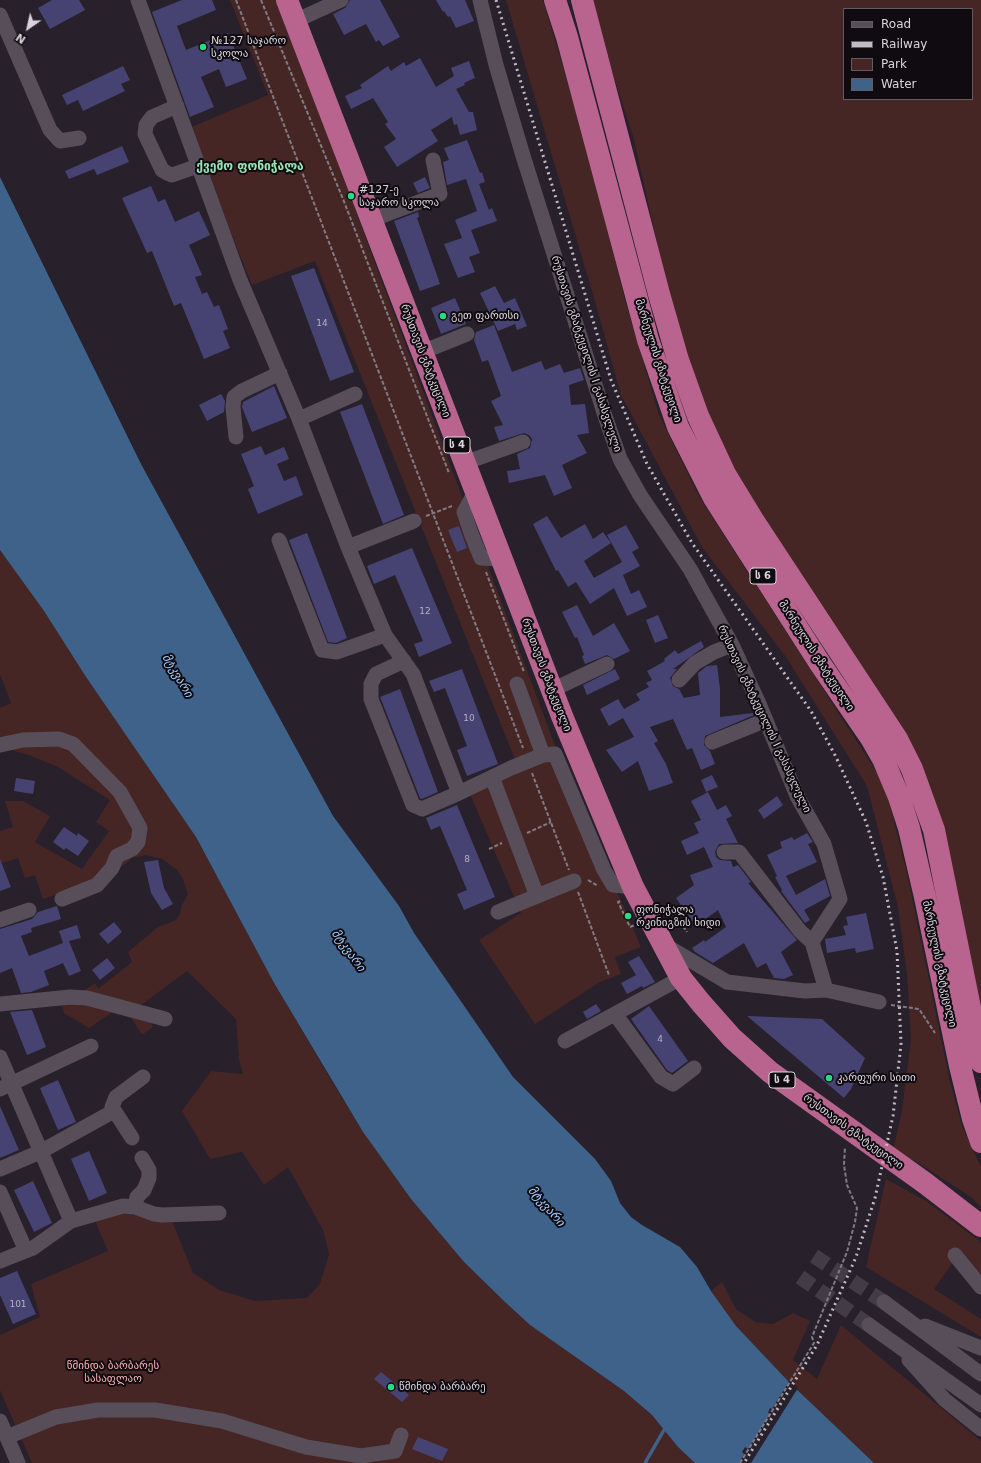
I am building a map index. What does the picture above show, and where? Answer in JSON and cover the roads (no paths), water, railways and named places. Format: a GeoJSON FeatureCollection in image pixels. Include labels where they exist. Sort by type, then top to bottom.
{"type":"FeatureCollection","features":[{"type":"Feature","properties":{"kind":"highway","name":"რუსთავის გზატკეცილი"},"geometry":{"type":"LineString","coordinates":[[287,0],[422,352],[457,470],[475,492],[491,559],[552,690],[633,887],[681,978],[732,1038],[770,1072],[846,1128],[925,1183],[981,1226]]}},
{"type":"Feature","properties":{"kind":"highway","name":"მარნეულის გზატკეცილი"},"geometry":{"type":"LineString","coordinates":[[555,0],[567,37],[648,340],[678,427],[714,498],[820,664],[871,738],[883,759],[899,797],[909,828],[925,897],[960,1066],[973,1119],[981,1142]]}},
{"type":"Feature","properties":{"kind":"highway","name":"მარნეულის გზატკეცილი"},"geometry":{"type":"LineString","coordinates":[[582,0],[659,294],[678,360],[698,416],[725,474],[745,507],[897,739],[912,769],[934,830],[981,1062]]}},
{"type":"Feature","properties":{"kind":"street"},"geometry":{"type":"LineString","coordinates":[[138,0],[240,280],[299,419],[348,548],[385,635],[413,674],[459,793]]}},
{"type":"Feature","properties":{"kind":"street"},"geometry":{"type":"LineString","coordinates":[[295,21],[342,0]]}},
{"type":"Feature","properties":{"kind":"street","name":"რუსთავის გზატკეცილის I გასასვლელი"},"geometry":{"type":"LineString","coordinates":[[480,0],[496,65],[524,159],[620,459],[640,495],[690,569],[732,645],[766,720],[797,796],[824,844],[840,899],[812,942]]}},
{"type":"Feature","properties":{"kind":"street"},"geometry":{"type":"LineString","coordinates":[[0,15],[50,130],[60,141],[79,138]]}},
{"type":"Feature","properties":{"kind":"street"},"geometry":{"type":"LineString","coordinates":[[177,106],[152,117],[146,124],[145,134],[162,170],[172,175],[198,166]]}},
{"type":"Feature","properties":{"kind":"street"},"geometry":{"type":"LineString","coordinates":[[371,220],[440,194],[434,160]]}},
{"type":"Feature","properties":{"kind":"street"},"geometry":{"type":"LineString","coordinates":[[422,352],[467,334]]}},
{"type":"Feature","properties":{"kind":"street"},"geometry":{"type":"LineString","coordinates":[[236,437],[233,407],[234,396],[280,373]]}},
{"type":"Feature","properties":{"kind":"street"},"geometry":{"type":"LineString","coordinates":[[299,419],[355,394]]}},
{"type":"Feature","properties":{"kind":"street"},"geometry":{"type":"LineString","coordinates":[[457,470],[522,442]]}},
{"type":"Feature","properties":{"kind":"street"},"geometry":{"type":"LineString","coordinates":[[475,492],[464,512],[491,559]]}},
{"type":"Feature","properties":{"kind":"street"},"geometry":{"type":"LineString","coordinates":[[348,548],[414,521]]}},
{"type":"Feature","properties":{"kind":"street"},"geometry":{"type":"LineString","coordinates":[[279,540],[322,650],[337,652],[385,635]]}},
{"type":"Feature","properties":{"kind":"street"},"geometry":{"type":"LineString","coordinates":[[679,680],[695,663],[714,652],[732,645]]}},
{"type":"Feature","properties":{"kind":"street"},"geometry":{"type":"LineString","coordinates":[[404,661],[376,674],[371,684],[371,699],[413,805],[422,809],[511,768],[544,755],[555,754],[558,758],[604,870],[613,884],[633,887]]}},
{"type":"Feature","properties":{"kind":"street"},"geometry":{"type":"LineString","coordinates":[[552,690],[607,664]]}},
{"type":"Feature","properties":{"kind":"street"},"geometry":{"type":"LineString","coordinates":[[521,679],[544,755]]}},
{"type":"Feature","properties":{"kind":"street"},"geometry":{"type":"LineString","coordinates":[[712,742],[766,720]]}},
{"type":"Feature","properties":{"kind":"street"},"geometry":{"type":"LineString","coordinates":[[0,745],[23,740],[59,739],[74,744],[120,792],[140,828],[138,842],[132,849],[117,856],[112,868],[97,885],[62,899]]}},
{"type":"Feature","properties":{"kind":"street"},"geometry":{"type":"LineString","coordinates":[[492,777],[537,896]]}},
{"type":"Feature","properties":{"kind":"street"},"geometry":{"type":"LineString","coordinates":[[724,852],[739,852],[800,931],[812,942],[826,990]]}},
{"type":"Feature","properties":{"kind":"street"},"geometry":{"type":"LineString","coordinates":[[498,912],[537,896],[575,874]]}},
{"type":"Feature","properties":{"kind":"street"},"geometry":{"type":"LineString","coordinates":[[0,920],[29,910]]}},
{"type":"Feature","properties":{"kind":"street"},"geometry":{"type":"LineString","coordinates":[[662,943],[727,982],[805,991],[826,990],[879,1002]]}},
{"type":"Feature","properties":{"kind":"street"},"geometry":{"type":"LineString","coordinates":[[565,1041],[681,978]]}},
{"type":"Feature","properties":{"kind":"street"},"geometry":{"type":"LineString","coordinates":[[0,1004],[70,997],[87,998],[166,1019]]}},
{"type":"Feature","properties":{"kind":"street"},"geometry":{"type":"LineString","coordinates":[[614,1014],[661,1077],[673,1084],[694,1068]]}},
{"type":"Feature","properties":{"kind":"street"},"geometry":{"type":"LineString","coordinates":[[5,1087],[91,1046]]}},
{"type":"Feature","properties":{"kind":"street"},"geometry":{"type":"LineString","coordinates":[[0,1057],[5,1087],[40,1152],[71,1221]]}},
{"type":"Feature","properties":{"kind":"street"},"geometry":{"type":"LineString","coordinates":[[132,1138],[112,1107],[116,1097],[143,1077]]}},
{"type":"Feature","properties":{"kind":"street"},"geometry":{"type":"LineString","coordinates":[[0,1169],[40,1152],[114,1111]]}},
{"type":"Feature","properties":{"kind":"street"},"geometry":{"type":"LineString","coordinates":[[135,1207],[137,1197],[144,1190],[149,1178],[149,1170],[142,1158]]}},
{"type":"Feature","properties":{"kind":"street"},"geometry":{"type":"LineString","coordinates":[[0,1192],[26,1251]]}},
{"type":"Feature","properties":{"kind":"street"},"geometry":{"type":"LineString","coordinates":[[0,1261],[33,1248],[71,1221],[124,1206],[135,1207],[154,1214],[162,1215],[219,1213]]}},
{"type":"Feature","properties":{"kind":"street"},"geometry":{"type":"LineString","coordinates":[[955,1256],[981,1287]]}},
{"type":"Feature","properties":{"kind":"street"},"geometry":{"type":"LineString","coordinates":[[884,1302],[981,1374]]}},
{"type":"Feature","properties":{"kind":"street"},"geometry":{"type":"LineString","coordinates":[[907,1319],[981,1348]]}},
{"type":"Feature","properties":{"kind":"street"},"geometry":{"type":"LineString","coordinates":[[870,1324],[981,1405]]}},
{"type":"Feature","properties":{"kind":"street"},"geometry":{"type":"LineString","coordinates":[[892,1340],[945,1400],[981,1429]]}},
{"type":"Feature","properties":{"kind":"street"},"geometry":{"type":"LineString","coordinates":[[7,1437],[56,1416],[98,1410],[155,1410],[222,1421],[306,1447],[361,1456],[395,1451],[401,1435]]}},
{"type":"Feature","properties":{"kind":"street"},"geometry":{"type":"LineString","coordinates":[[0,1421],[18,1463]]}},
{"type":"Feature","properties":{"kind":"water","name":"მტკვარი"},"geometry":{"type":"Polygon","coordinates":[[[0,177],[141,464],[333,816],[399,906],[414,933],[513,1077],[595,1159],[611,1181],[620,1203],[631,1217],[680,1247],[697,1267],[711,1291],[736,1326],[789,1382],[874,1463],[695,1463],[678,1447],[652,1415],[624,1391],[530,1325],[464,1262],[411,1199],[363,1132],[274,983],[196,837],[86,677],[44,611],[0,550],[0,177]]]}},
{"type":"Feature","properties":{"kind":"waterway"},"geometry":{"type":"LineString","coordinates":[[645,1463],[664,1430]]}},
{"type":"Feature","properties":{"kind":"tunnel"},"geometry":{"type":"LineString","coordinates":[[814,1256],[884,1302]]}},
{"type":"Feature","properties":{"kind":"tunnel"},"geometry":{"type":"LineString","coordinates":[[800,1277],[869,1325]]}},
{"type":"Feature","properties":{"kind":"railway"},"geometry":{"type":"LineString","coordinates":[[496,0],[611,380],[647,464],[692,543],[811,711],[836,757],[866,822],[883,877],[897,951],[901,1044],[893,1116],[875,1198],[856,1257],[817,1345],[744,1463]]}},
{"type":"Feature","properties":{"kind":"place","name":"№127 საჯარო სკოლა"},"geometry":{"type":"Point","coordinates":[203,47]}},
{"type":"Feature","properties":{"kind":"place","name":"#127-ე საჯარო სკოლა"},"geometry":{"type":"Point","coordinates":[351,196]}},
{"type":"Feature","properties":{"kind":"place","name":"გეთ ფართსი"},"geometry":{"type":"Point","coordinates":[443,316]}},
{"type":"Feature","properties":{"kind":"place","name":"ფონიჭალა რკინიგზის ხიდი"},"geometry":{"type":"Point","coordinates":[628,916]}},
{"type":"Feature","properties":{"kind":"place","name":"კარფური სითი"},"geometry":{"type":"Point","coordinates":[829,1078]}},
{"type":"Feature","properties":{"kind":"place","name":"წმინდა ბარბარე"},"geometry":{"type":"Point","coordinates":[391,1387]}},
{"type":"Feature","properties":{"kind":"district","name":"ქვემო ფონიჭალა"},"geometry":{"type":"Point","coordinates":[250,167]}},
{"type":"Feature","properties":{"kind":"park label","name":"წმინდა ბარბარეს სასაფლაო"},"geometry":{"type":"Point","coordinates":[113,1372]}}]}
